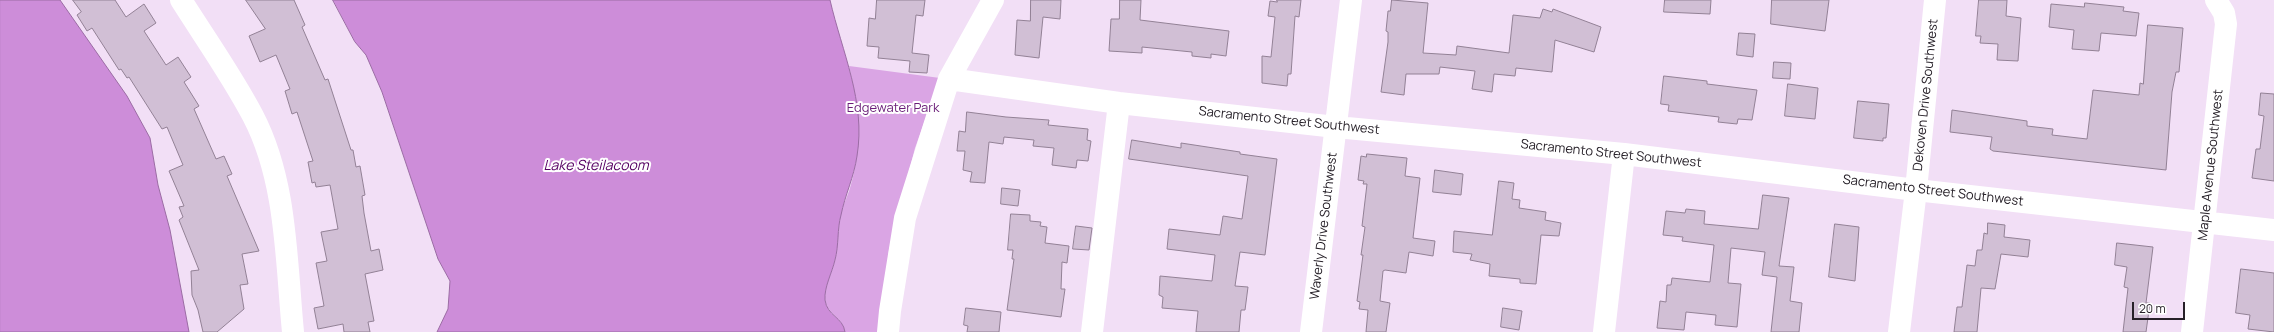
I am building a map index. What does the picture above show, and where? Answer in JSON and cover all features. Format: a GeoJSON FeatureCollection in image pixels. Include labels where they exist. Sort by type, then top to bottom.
{"type":"FeatureCollection","features":[{"type":"Feature","properties":{"kind":"street"},"geometry":{"type":"LineString","coordinates":[[181,0],[253,116],[266,148],[276,181],[281,209],[293,332]]}},
{"type":"Feature","properties":{"kind":"street"},"geometry":{"type":"LineString","coordinates":[[888,332],[905,218],[949,79],[993,0]]}},
{"type":"Feature","properties":{"kind":"street","name":"Waverly Drive Southwest"},"geometry":{"type":"LineString","coordinates":[[1311,332],[1351,0]]}},
{"type":"Feature","properties":{"kind":"street","name":"Dekoven Drive Southwest"},"geometry":{"type":"LineString","coordinates":[[1899,332],[1916,190],[1935,0]]}},
{"type":"Feature","properties":{"kind":"street","name":"Maple Avenue Southwest"},"geometry":{"type":"LineString","coordinates":[[2192,332],[2226,24],[2224,13],[2216,0]]}},
{"type":"Feature","properties":{"kind":"street","name":"Sacramento Street Southwest"},"geometry":{"type":"LineString","coordinates":[[949,79],[1119,103],[1336,127],[1624,154],[1916,190],[2274,230]]}},
{"type":"Feature","properties":{"kind":"street"},"geometry":{"type":"LineString","coordinates":[[1092,332],[1119,103]]}},
{"type":"Feature","properties":{"kind":"street"},"geometry":{"type":"LineString","coordinates":[[1604,332],[1624,154]]}},
{"type":"Feature","properties":{"kind":"green space","name":"Edgewater Park"},"geometry":{"type":"Polygon","coordinates":[[[849,66],[940,78],[915,148],[889,250],[879,332],[845,332],[841,322],[828,308],[825,297],[826,287],[836,256],[840,217],[850,188],[857,157],[857,112],[849,66]]]}},
{"type":"Feature","properties":{"kind":"water"},"geometry":{"type":"Polygon","coordinates":[[[0,0],[60,0],[127,96],[150,138],[158,185],[170,230],[189,332],[0,332],[0,0]]]}},
{"type":"Feature","properties":{"kind":"water","name":"Lake Steilacoom"},"geometry":{"type":"Polygon","coordinates":[[[333,0],[830,0],[856,97],[859,136],[856,164],[840,220],[834,265],[825,295],[826,305],[844,327],[845,332],[437,332],[448,309],[450,281],[438,259],[382,92],[366,55],[355,42],[333,0]]]}},
{"type":"Feature","properties":{"kind":"building"},"geometry":{"type":"Polygon","coordinates":[[[73,0],[115,0],[126,17],[144,4],[156,23],[144,31],[166,65],[178,57],[191,77],[184,82],[199,106],[194,109],[216,159],[224,156],[232,174],[227,176],[259,251],[242,254],[248,284],[240,285],[244,309],[217,332],[203,332],[198,310],[192,295],[191,271],[199,270],[179,220],[183,217],[179,207],[184,206],[169,171],[183,165],[167,127],[162,129],[129,77],[127,78],[121,69],[119,70],[92,28],[87,31],[77,15],[81,12],[73,0]]]}},
{"type":"Feature","properties":{"kind":"building"},"geometry":{"type":"Polygon","coordinates":[[[246,0],[294,0],[305,25],[302,27],[325,80],[328,79],[351,150],[353,150],[356,167],[360,166],[365,195],[362,196],[364,213],[371,251],[379,249],[383,270],[365,274],[374,321],[368,322],[370,332],[344,332],[343,324],[318,329],[314,308],[324,306],[316,263],[327,261],[321,232],[338,229],[330,185],[316,187],[315,182],[312,183],[308,162],[313,161],[297,112],[292,114],[285,91],[290,89],[276,55],[260,62],[249,36],[265,29],[246,0]]]}},
{"type":"Feature","properties":{"kind":"building"},"geometry":{"type":"Polygon","coordinates":[[[877,0],[925,0],[923,16],[916,15],[912,53],[929,55],[927,73],[909,72],[910,61],[878,58],[879,47],[867,46],[869,18],[875,19],[877,0]]]}},
{"type":"Feature","properties":{"kind":"building"},"geometry":{"type":"Polygon","coordinates":[[[1031,0],[1061,0],[1060,19],[1043,17],[1039,58],[1015,55],[1017,20],[1030,21],[1031,0]]]}},
{"type":"Feature","properties":{"kind":"building"},"geometry":{"type":"Polygon","coordinates":[[[1120,0],[1141,0],[1140,20],[1229,31],[1226,56],[1211,54],[1211,58],[1192,56],[1192,52],[1142,47],[1142,53],[1109,51],[1111,19],[1119,19],[1120,0]]]}},
{"type":"Feature","properties":{"kind":"building"},"geometry":{"type":"Polygon","coordinates":[[[1277,0],[1301,0],[1299,17],[1295,16],[1291,74],[1288,74],[1287,86],[1262,83],[1262,56],[1271,57],[1275,17],[1268,16],[1270,1],[1277,2],[1277,0]]]}},
{"type":"Feature","properties":{"kind":"building"},"geometry":{"type":"Polygon","coordinates":[[[1392,0],[1428,3],[1423,53],[1456,55],[1457,46],[1509,53],[1513,15],[1540,18],[1543,9],[1552,12],[1553,9],[1601,27],[1594,52],[1555,40],[1552,72],[1516,68],[1515,76],[1494,74],[1492,92],[1472,89],[1475,71],[1440,67],[1439,74],[1406,74],[1404,95],[1381,92],[1388,42],[1388,32],[1386,31],[1388,11],[1390,11],[1392,0]]]}},
{"type":"Feature","properties":{"kind":"building"},"geometry":{"type":"Polygon","coordinates":[[[1665,0],[1711,0],[1710,14],[1664,12],[1665,0]]]}},
{"type":"Feature","properties":{"kind":"building"},"geometry":{"type":"Polygon","coordinates":[[[1772,0],[1829,0],[1825,31],[1771,24],[1772,0]]]}},
{"type":"Feature","properties":{"kind":"building"},"geometry":{"type":"Polygon","coordinates":[[[1979,0],[2007,0],[2006,16],[2021,18],[2018,61],[1997,60],[1998,44],[1980,43],[1981,36],[1976,36],[1979,0]]]}},
{"type":"Feature","properties":{"kind":"building"},"geometry":{"type":"Polygon","coordinates":[[[2085,3],[2124,7],[2123,11],[2139,13],[2136,36],[2101,33],[2099,51],[2072,49],[2074,30],[2049,27],[2051,4],[2084,7],[2085,3]]]}},
{"type":"Feature","properties":{"kind":"building"},"geometry":{"type":"Polygon","coordinates":[[[2148,25],[2183,28],[2179,72],[2176,72],[2172,92],[2166,170],[1993,151],[1990,149],[1992,137],[1950,132],[1952,110],[2027,121],[2027,126],[2053,129],[2052,135],[2087,139],[2093,90],[2139,95],[2140,83],[2143,84],[2148,25]]]}},
{"type":"Feature","properties":{"kind":"building"},"geometry":{"type":"Polygon","coordinates":[[[1739,33],[1755,34],[1753,57],[1737,55],[1739,33]]]}},
{"type":"Feature","properties":{"kind":"building"},"geometry":{"type":"Polygon","coordinates":[[[1774,62],[1791,63],[1790,79],[1773,78],[1774,62]]]}},
{"type":"Feature","properties":{"kind":"building"},"geometry":{"type":"Polygon","coordinates":[[[1664,76],[1707,81],[1707,84],[1757,90],[1752,120],[1738,119],[1737,124],[1718,122],[1719,117],[1668,111],[1669,105],[1661,104],[1664,76]]]}},
{"type":"Feature","properties":{"kind":"building"},"geometry":{"type":"Polygon","coordinates":[[[1788,84],[1818,88],[1815,119],[1785,116],[1788,84]]]}},
{"type":"Feature","properties":{"kind":"building"},"geometry":{"type":"Polygon","coordinates":[[[2261,93],[2274,94],[2274,181],[2252,178],[2256,149],[2260,149],[2264,116],[2259,115],[2261,93]]]}},
{"type":"Feature","properties":{"kind":"building"},"geometry":{"type":"Polygon","coordinates":[[[1858,101],[1889,104],[1886,138],[1883,138],[1883,141],[1854,138],[1858,101]]]}},
{"type":"Feature","properties":{"kind":"building"},"geometry":{"type":"Polygon","coordinates":[[[967,112],[1049,120],[1048,125],[1088,129],[1087,140],[1091,141],[1088,161],[1077,160],[1076,168],[1052,165],[1054,148],[1033,146],[1034,140],[1004,137],[1003,144],[989,142],[985,183],[970,182],[972,172],[963,170],[965,151],[957,151],[959,131],[965,132],[967,112]]]}},
{"type":"Feature","properties":{"kind":"building"},"geometry":{"type":"Polygon","coordinates":[[[1132,140],[1181,148],[1181,143],[1277,159],[1265,255],[1240,252],[1235,286],[1248,287],[1245,310],[1241,310],[1239,332],[1196,332],[1198,311],[1162,308],[1163,297],[1159,295],[1160,276],[1212,281],[1215,255],[1167,249],[1169,229],[1220,235],[1223,216],[1242,219],[1248,176],[1129,159],[1132,140]]]}},
{"type":"Feature","properties":{"kind":"building"},"geometry":{"type":"Polygon","coordinates":[[[1367,154],[1407,158],[1405,176],[1420,178],[1413,238],[1435,241],[1433,256],[1409,252],[1406,273],[1383,271],[1380,301],[1390,303],[1386,332],[1366,332],[1368,310],[1359,309],[1360,302],[1357,301],[1363,255],[1361,255],[1365,227],[1362,226],[1367,184],[1363,184],[1364,181],[1358,180],[1361,156],[1366,157],[1367,154]]]}},
{"type":"Feature","properties":{"kind":"building"},"geometry":{"type":"Polygon","coordinates":[[[1435,170],[1463,174],[1461,195],[1433,192],[1435,170]]]}},
{"type":"Feature","properties":{"kind":"building"},"geometry":{"type":"Polygon","coordinates":[[[1499,181],[1514,183],[1512,199],[1520,200],[1519,208],[1546,212],[1545,220],[1561,223],[1559,236],[1541,235],[1536,284],[1520,283],[1520,279],[1489,276],[1490,264],[1470,260],[1472,254],[1453,252],[1454,231],[1492,235],[1499,181]]]}},
{"type":"Feature","properties":{"kind":"building"},"geometry":{"type":"Polygon","coordinates":[[[1002,188],[1020,190],[1018,206],[1001,204],[1002,188]]]}},
{"type":"Feature","properties":{"kind":"building"},"geometry":{"type":"Polygon","coordinates":[[[1763,195],[1789,198],[1779,266],[1794,267],[1790,301],[1802,303],[1799,332],[1771,332],[1777,277],[1762,275],[1765,252],[1731,248],[1728,283],[1741,284],[1737,327],[1715,325],[1716,315],[1686,312],[1684,330],[1657,328],[1660,301],[1666,302],[1667,285],[1671,285],[1672,278],[1710,282],[1714,245],[1682,241],[1683,237],[1663,235],[1666,211],[1685,213],[1686,209],[1705,211],[1704,224],[1758,229],[1763,195]]]}},
{"type":"Feature","properties":{"kind":"building"},"geometry":{"type":"Polygon","coordinates":[[[1011,214],[1030,215],[1030,221],[1041,222],[1040,226],[1047,227],[1045,243],[1069,246],[1067,263],[1062,262],[1061,289],[1065,289],[1061,317],[1007,310],[1014,259],[1012,259],[1013,250],[1008,250],[1011,214]]]}},
{"type":"Feature","properties":{"kind":"building"},"geometry":{"type":"Polygon","coordinates":[[[1988,223],[2005,225],[2004,237],[2030,240],[2028,257],[2001,254],[1995,289],[1981,288],[1977,332],[1954,332],[1957,307],[1962,307],[1967,265],[1975,266],[1977,250],[1982,250],[1984,233],[1987,234],[1988,223]]]}},
{"type":"Feature","properties":{"kind":"building"},"geometry":{"type":"Polygon","coordinates":[[[1835,224],[1859,227],[1855,281],[1829,277],[1835,224]]]}},
{"type":"Feature","properties":{"kind":"building"},"geometry":{"type":"Polygon","coordinates":[[[1076,226],[1092,228],[1089,250],[1073,249],[1076,226]]]}},
{"type":"Feature","properties":{"kind":"building"},"geometry":{"type":"Polygon","coordinates":[[[2117,243],[2153,247],[2146,303],[2150,303],[2146,332],[2123,332],[2128,288],[2124,287],[2127,267],[2115,265],[2117,243]]]}},
{"type":"Feature","properties":{"kind":"building"},"geometry":{"type":"Polygon","coordinates":[[[2241,269],[2274,273],[2274,332],[2248,329],[2250,315],[2236,313],[2241,269]]]}},
{"type":"Feature","properties":{"kind":"building"},"geometry":{"type":"Polygon","coordinates":[[[966,308],[1001,312],[999,332],[967,332],[968,326],[964,325],[966,308]]]}},
{"type":"Feature","properties":{"kind":"building"},"geometry":{"type":"Polygon","coordinates":[[[1503,308],[1522,311],[1519,330],[1501,327],[1503,308]]]}}]}
